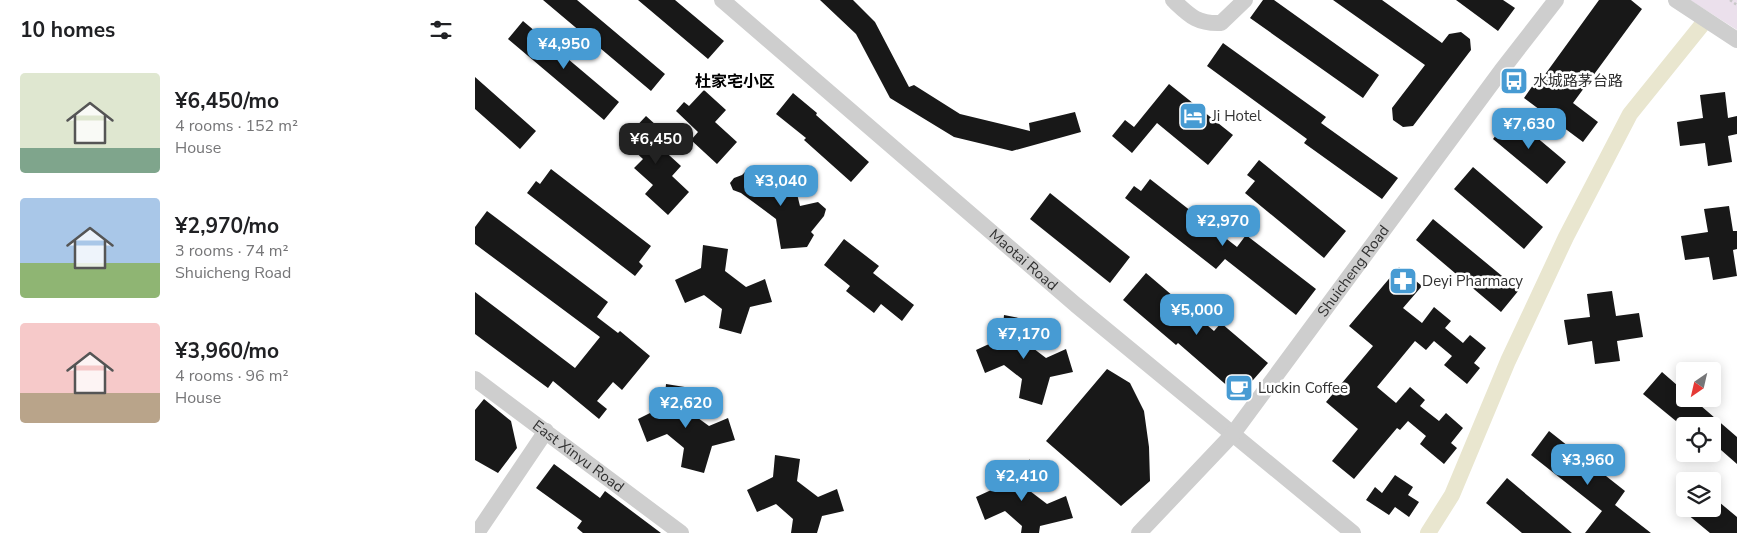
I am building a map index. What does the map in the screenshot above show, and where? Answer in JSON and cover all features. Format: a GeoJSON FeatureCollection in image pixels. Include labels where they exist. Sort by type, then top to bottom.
{"type":"FeatureCollection","features":[{"type":"Feature","properties":{"kind":"street","name":"Maotai Road"},"geometry":{"type":"LineString","coordinates":[[722,0],[1076,306],[1353,533]]}},
{"type":"Feature","properties":{"kind":"street"},"geometry":{"type":"LineString","coordinates":[[1173,0],[1189,15],[1206,24],[1221,23],[1240,7],[1245,0]]}},
{"type":"Feature","properties":{"kind":"street","name":"Shuicheng Road"},"geometry":{"type":"LineString","coordinates":[[1139,533],[1233,435],[1495,79],[1556,0]]}},
{"type":"Feature","properties":{"kind":"street"},"geometry":{"type":"LineString","coordinates":[[1677,0],[1737,40]]}},
{"type":"Feature","properties":{"kind":"street","name":"East Xinyu Road"},"geometry":{"type":"LineString","coordinates":[[475,379],[681,533]]}},
{"type":"Feature","properties":{"kind":"street"},"geometry":{"type":"LineString","coordinates":[[477,533],[546,431]]}},
{"type":"Feature","properties":{"kind":"path"},"geometry":{"type":"LineString","coordinates":[[1730,0],[1737,5]]}},
{"type":"Feature","properties":{"kind":"shaded area"},"geometry":{"type":"Polygon","coordinates":[[[1690,0],[1737,0],[1737,30],[1690,0]]]}},
{"type":"Feature","properties":{"kind":"building"},"geometry":{"type":"Polygon","coordinates":[[[543,0],[577,0],[665,74],[651,91],[543,0]]]}},
{"type":"Feature","properties":{"kind":"building"},"geometry":{"type":"Polygon","coordinates":[[[638,0],[675,0],[724,41],[708,59],[638,0]]]}},
{"type":"Feature","properties":{"kind":"building"},"geometry":{"type":"Polygon","coordinates":[[[820,0],[853,0],[875,22],[909,87],[914,85],[960,114],[1030,131],[1029,123],[1075,112],[1081,132],[1012,151],[954,137],[890,98],[856,34],[820,0]]]}},
{"type":"Feature","properties":{"kind":"building"},"geometry":{"type":"Polygon","coordinates":[[[1263,0],[1274,0],[1379,75],[1363,98],[1250,18],[1263,0]]]}},
{"type":"Feature","properties":{"kind":"building"},"geometry":{"type":"Polygon","coordinates":[[[1333,0],[1382,0],[1442,43],[1449,34],[1461,32],[1470,39],[1471,50],[1413,126],[1403,127],[1393,120],[1392,108],[1425,65],[1333,0]]]}},
{"type":"Feature","properties":{"kind":"building"},"geometry":{"type":"Polygon","coordinates":[[[1456,0],[1503,0],[1515,8],[1498,31],[1456,0]]]}},
{"type":"Feature","properties":{"kind":"building"},"geometry":{"type":"Polygon","coordinates":[[[1599,0],[1631,0],[1642,9],[1573,103],[1598,122],[1583,142],[1524,98],[1538,78],[1541,80],[1599,0]]]}},
{"type":"Feature","properties":{"kind":"building"},"geometry":{"type":"Polygon","coordinates":[[[523,21],[619,102],[604,120],[508,39],[523,21]]]}},
{"type":"Feature","properties":{"kind":"building"},"geometry":{"type":"Polygon","coordinates":[[[1223,43],[1326,117],[1321,123],[1398,178],[1382,199],[1304,143],[1307,139],[1207,66],[1223,43]]]}},
{"type":"Feature","properties":{"kind":"building"},"geometry":{"type":"Polygon","coordinates":[[[475,77],[536,131],[520,149],[475,109],[475,77]]]}},
{"type":"Feature","properties":{"kind":"building"},"geometry":{"type":"Polygon","coordinates":[[[1169,84],[1233,135],[1208,165],[1157,123],[1132,153],[1112,136],[1125,120],[1134,127],[1169,84]]]}},
{"type":"Feature","properties":{"kind":"building"},"geometry":{"type":"Polygon","coordinates":[[[704,90],[726,110],[715,122],[737,142],[717,164],[691,140],[698,132],[676,111],[684,102],[689,106],[704,90]]]}},
{"type":"Feature","properties":{"kind":"building"},"geometry":{"type":"Polygon","coordinates":[[[1725,92],[1728,118],[1737,116],[1737,134],[1728,136],[1732,162],[1708,166],[1705,143],[1680,146],[1677,122],[1703,118],[1700,95],[1725,92]]]}},
{"type":"Feature","properties":{"kind":"building"},"geometry":{"type":"Polygon","coordinates":[[[793,93],[869,162],[851,182],[804,140],[806,138],[776,114],[793,93]]]}},
{"type":"Feature","properties":{"kind":"building"},"geometry":{"type":"Polygon","coordinates":[[[646,116],[667,135],[658,145],[681,166],[672,176],[689,192],[668,215],[645,194],[653,185],[634,168],[643,159],[620,138],[629,128],[632,131],[646,116]]]}},
{"type":"Feature","properties":{"kind":"building"},"geometry":{"type":"Polygon","coordinates":[[[1511,116],[1566,162],[1547,184],[1493,139],[1511,116]]]}},
{"type":"Feature","properties":{"kind":"building"},"geometry":{"type":"Polygon","coordinates":[[[1259,160],[1346,231],[1324,258],[1245,193],[1255,181],[1247,175],[1259,160]]]}},
{"type":"Feature","properties":{"kind":"building"},"geometry":{"type":"Polygon","coordinates":[[[775,165],[781,170],[779,189],[792,187],[796,190],[800,206],[818,202],[826,209],[824,216],[811,232],[814,235],[807,247],[781,249],[776,219],[741,193],[733,190],[730,183],[734,178],[742,175],[747,170],[757,180],[770,166],[775,165]]]}},
{"type":"Feature","properties":{"kind":"building"},"geometry":{"type":"Polygon","coordinates":[[[1473,167],[1543,227],[1524,249],[1454,189],[1473,167]]]}},
{"type":"Feature","properties":{"kind":"building"},"geometry":{"type":"Polygon","coordinates":[[[551,169],[651,246],[639,262],[643,266],[635,276],[527,193],[536,181],[540,184],[551,169]]]}},
{"type":"Feature","properties":{"kind":"building"},"geometry":{"type":"Polygon","coordinates":[[[1150,179],[1237,247],[1246,235],[1316,289],[1296,315],[1225,259],[1216,269],[1125,198],[1134,186],[1141,191],[1150,179]]]}},
{"type":"Feature","properties":{"kind":"building"},"geometry":{"type":"Polygon","coordinates":[[[1050,193],[1130,257],[1110,283],[1030,219],[1050,193]]]}},
{"type":"Feature","properties":{"kind":"building"},"geometry":{"type":"Polygon","coordinates":[[[1729,206],[1733,231],[1737,231],[1737,249],[1733,250],[1737,276],[1713,280],[1709,257],[1685,260],[1681,236],[1708,232],[1704,209],[1729,206]]]}},
{"type":"Feature","properties":{"kind":"building"},"geometry":{"type":"Polygon","coordinates":[[[487,211],[608,302],[597,317],[618,333],[620,331],[650,356],[622,390],[613,382],[597,401],[607,409],[599,419],[553,381],[548,388],[475,334],[475,292],[575,368],[600,337],[475,244],[475,227],[487,211]]]}},
{"type":"Feature","properties":{"kind":"building"},"geometry":{"type":"Polygon","coordinates":[[[1433,219],[1519,290],[1501,312],[1416,240],[1433,219]]]}},
{"type":"Feature","properties":{"kind":"building"},"geometry":{"type":"Polygon","coordinates":[[[844,239],[879,266],[873,273],[914,305],[902,321],[881,304],[874,313],[846,291],[850,286],[824,265],[844,239]]]}},
{"type":"Feature","properties":{"kind":"building"},"geometry":{"type":"Polygon","coordinates":[[[703,245],[728,249],[725,271],[746,287],[765,279],[772,302],[750,307],[741,334],[719,328],[722,309],[704,295],[685,303],[675,280],[701,268],[703,245]]]}},
{"type":"Feature","properties":{"kind":"building"},"geometry":{"type":"Polygon","coordinates":[[[1399,267],[1422,286],[1403,308],[1422,323],[1434,307],[1451,321],[1445,328],[1463,343],[1470,335],[1486,348],[1474,363],[1480,368],[1467,384],[1444,365],[1452,356],[1434,341],[1426,350],[1415,341],[1377,387],[1396,403],[1410,387],[1425,400],[1420,406],[1439,421],[1446,413],[1463,428],[1451,443],[1457,448],[1444,464],[1420,444],[1426,436],[1408,421],[1400,430],[1397,428],[1354,479],[1332,461],[1358,429],[1326,402],[1373,346],[1349,326],[1399,267]]]}},
{"type":"Feature","properties":{"kind":"building"},"geometry":{"type":"Polygon","coordinates":[[[1146,273],[1214,331],[1221,323],[1268,363],[1239,396],[1178,343],[1176,345],[1123,300],[1146,273]]]}},
{"type":"Feature","properties":{"kind":"building"},"geometry":{"type":"Polygon","coordinates":[[[1612,291],[1616,316],[1639,313],[1643,337],[1617,341],[1620,361],[1595,364],[1592,341],[1568,345],[1564,320],[1590,317],[1587,294],[1612,291]]]}},
{"type":"Feature","properties":{"kind":"building"},"geometry":{"type":"Polygon","coordinates":[[[1004,315],[1029,320],[1025,342],[1046,358],[1066,349],[1073,372],[1050,377],[1042,405],[1019,398],[1022,379],[1004,365],[985,373],[976,350],[1002,338],[1004,315]]]}},
{"type":"Feature","properties":{"kind":"building"},"geometry":{"type":"Polygon","coordinates":[[[1107,369],[1130,383],[1144,411],[1149,447],[1150,481],[1121,506],[1046,441],[1107,369]]]}},
{"type":"Feature","properties":{"kind":"building"},"geometry":{"type":"Polygon","coordinates":[[[1662,372],[1676,384],[1676,408],[1703,408],[1714,417],[1676,417],[1676,421],[1643,394],[1662,372]]]}},
{"type":"Feature","properties":{"kind":"building"},"geometry":{"type":"Polygon","coordinates":[[[666,384],[691,388],[687,410],[709,426],[728,418],[735,440],[712,446],[704,473],[681,467],[684,448],[667,434],[647,442],[638,419],[664,406],[666,384]]]}},
{"type":"Feature","properties":{"kind":"building"},"geometry":{"type":"Polygon","coordinates":[[[484,399],[511,421],[517,448],[498,473],[475,460],[475,410],[484,399]]]}},
{"type":"Feature","properties":{"kind":"building"},"geometry":{"type":"Polygon","coordinates":[[[1721,423],[1737,437],[1737,464],[1721,450],[1721,423]]]}},
{"type":"Feature","properties":{"kind":"building"},"geometry":{"type":"Polygon","coordinates":[[[1549,431],[1625,491],[1615,505],[1651,533],[1585,533],[1602,511],[1531,455],[1549,431]]]}},
{"type":"Feature","properties":{"kind":"building"},"geometry":{"type":"Polygon","coordinates":[[[775,455],[800,459],[797,481],[818,497],[837,489],[844,511],[822,516],[817,533],[791,533],[793,519],[776,504],[757,512],[747,490],[773,477],[775,455]]]}},
{"type":"Feature","properties":{"kind":"building"},"geometry":{"type":"Polygon","coordinates":[[[1030,459],[1026,488],[1047,504],[1066,496],[1073,518],[1040,526],[1039,533],[1021,533],[1022,526],[1005,511],[985,520],[976,497],[1002,485],[1004,462],[1023,465],[1022,470],[1030,459]]]}},
{"type":"Feature","properties":{"kind":"building"},"geometry":{"type":"Polygon","coordinates":[[[554,464],[600,498],[605,491],[661,533],[583,533],[577,528],[582,521],[536,488],[554,464]]]}},
{"type":"Feature","properties":{"kind":"building"},"geometry":{"type":"Polygon","coordinates":[[[1395,475],[1413,487],[1408,495],[1419,502],[1409,517],[1395,507],[1389,515],[1366,500],[1375,487],[1382,493],[1395,475]]]}},
{"type":"Feature","properties":{"kind":"building"},"geometry":{"type":"Polygon","coordinates":[[[1507,478],[1572,533],[1522,533],[1486,503],[1507,478]]]}},
{"type":"Feature","properties":{"kind":"building"},"geometry":{"type":"Polygon","coordinates":[[[1721,504],[1737,517],[1737,533],[1710,533],[1691,517],[1721,517],[1721,504]]]}},
{"type":"Feature","properties":{"kind":"waterway"},"geometry":{"type":"LineString","coordinates":[[1428,533],[1452,495],[1508,361],[1566,237],[1630,114],[1701,26]]}},
{"type":"Feature","properties":{"kind":"place","name":"水城路茅台路"},"geometry":{"type":"Point","coordinates":[1514,81]}},
{"type":"Feature","properties":{"kind":"place","name":"Ji Hotel"},"geometry":{"type":"Point","coordinates":[1193,116]}},
{"type":"Feature","properties":{"kind":"place","name":"Deyi Pharmacy"},"geometry":{"type":"Point","coordinates":[1403,281]}},
{"type":"Feature","properties":{"kind":"place","name":"Luckin Coffee"},"geometry":{"type":"Point","coordinates":[1239,388]}},
{"type":"Feature","properties":{"kind":"district","name":"杜家宅小区"},"geometry":{"type":"Point","coordinates":[735,82]}}]}
